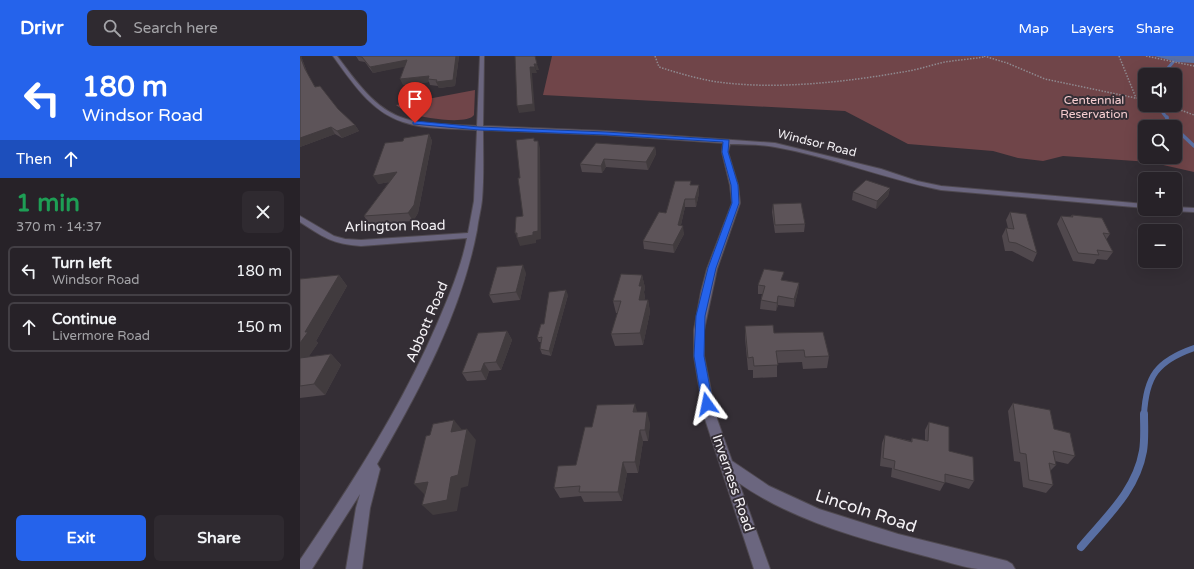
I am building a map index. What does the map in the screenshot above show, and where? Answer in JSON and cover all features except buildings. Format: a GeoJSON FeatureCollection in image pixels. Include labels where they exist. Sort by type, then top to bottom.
{"type":"FeatureCollection","features":[{"type":"Feature","properties":{"kind":"street","name":"Windsor Road"},"geometry":{"type":"LineString","coordinates":[[335,56],[363,93],[392,116],[405,121],[479,128],[606,133],[784,146],[878,171],[916,183],[941,188],[1138,205]]}},
{"type":"Feature","properties":{"kind":"street","name":"Abbott Road"},"geometry":{"type":"LineString","coordinates":[[302,569],[348,502],[408,399],[431,351],[456,291],[472,235],[478,190],[482,56]]}},
{"type":"Feature","properties":{"kind":"street","name":"Inverness Road"},"geometry":{"type":"LineString","coordinates":[[727,141],[725,152],[734,185],[736,203],[709,280],[701,316],[699,344],[700,370],[710,416],[762,569]]}},
{"type":"Feature","properties":{"kind":"street"},"geometry":{"type":"LineString","coordinates":[[1182,209],[1194,210]]}},
{"type":"Feature","properties":{"kind":"street","name":"Arlington Road"},"geometry":{"type":"LineString","coordinates":[[300,218],[337,241],[352,243],[472,235]]}},
{"type":"Feature","properties":{"kind":"street"},"geometry":{"type":"LineString","coordinates":[[354,569],[367,490],[374,464],[382,444]]}},
{"type":"Feature","properties":{"kind":"street","name":"Lincoln Road"},"geometry":{"type":"LineString","coordinates":[[725,463],[738,475],[757,487],[795,507],[846,526],[910,545],[1007,569]]}},
{"type":"Feature","properties":{"kind":"path"},"geometry":{"type":"LineString","coordinates":[[654,56],[659,67],[696,80],[760,85],[821,84],[899,73],[945,62],[985,56],[1045,79],[1136,98]]}},
{"type":"Feature","properties":{"kind":"path"},"geometry":{"type":"LineString","coordinates":[[1119,56],[1136,98]]}},
{"type":"Feature","properties":{"kind":"path"},"geometry":{"type":"LineString","coordinates":[[1146,56],[1194,66]]}},
{"type":"Feature","properties":{"kind":"path"},"geometry":{"type":"LineString","coordinates":[[1182,111],[1194,115]]}},
{"type":"Feature","properties":{"kind":"green space","name":"Centennial Reservation"},"geometry":{"type":"Polygon","coordinates":[[[552,56],[1194,56],[1194,172],[1159,164],[1182,164],[1182,120],[1138,120],[1138,161],[1063,156],[1043,161],[1018,158],[993,151],[908,144],[845,111],[543,95],[552,56]]]}},
{"type":"Feature","properties":{"kind":"green space"},"geometry":{"type":"Polygon","coordinates":[[[475,90],[474,115],[463,120],[445,120],[418,116],[396,105],[475,90]]]}},
{"type":"Feature","properties":{"kind":"water"},"geometry":{"type":"Polygon","coordinates":[[[1154,56],[1194,56],[1194,63],[1177,62],[1154,56]]]}},
{"type":"Feature","properties":{"kind":"waterway"},"geometry":{"type":"LineString","coordinates":[[1168,68],[1174,61]]}},
{"type":"Feature","properties":{"kind":"waterway"},"geometry":{"type":"LineString","coordinates":[[1163,112],[1167,118]]}},
{"type":"Feature","properties":{"kind":"waterway"},"geometry":{"type":"LineString","coordinates":[[1182,135],[1194,146]]}},
{"type":"Feature","properties":{"kind":"waterway"},"geometry":{"type":"LineString","coordinates":[[1144,415],[1147,390],[1156,372],[1171,358],[1194,348]]}},
{"type":"Feature","properties":{"kind":"waterway"},"geometry":{"type":"LineString","coordinates":[[1081,547],[1119,503],[1134,479],[1143,451],[1144,415]]}},
{"type":"Feature","properties":{"kind":"route"},"geometry":{"type":"LineString","coordinates":[[415,123],[479,128],[606,133],[727,141],[725,145],[725,152],[734,185],[736,203],[712,268],[701,316],[699,330],[699,356],[700,370],[707,404]]}}]}
